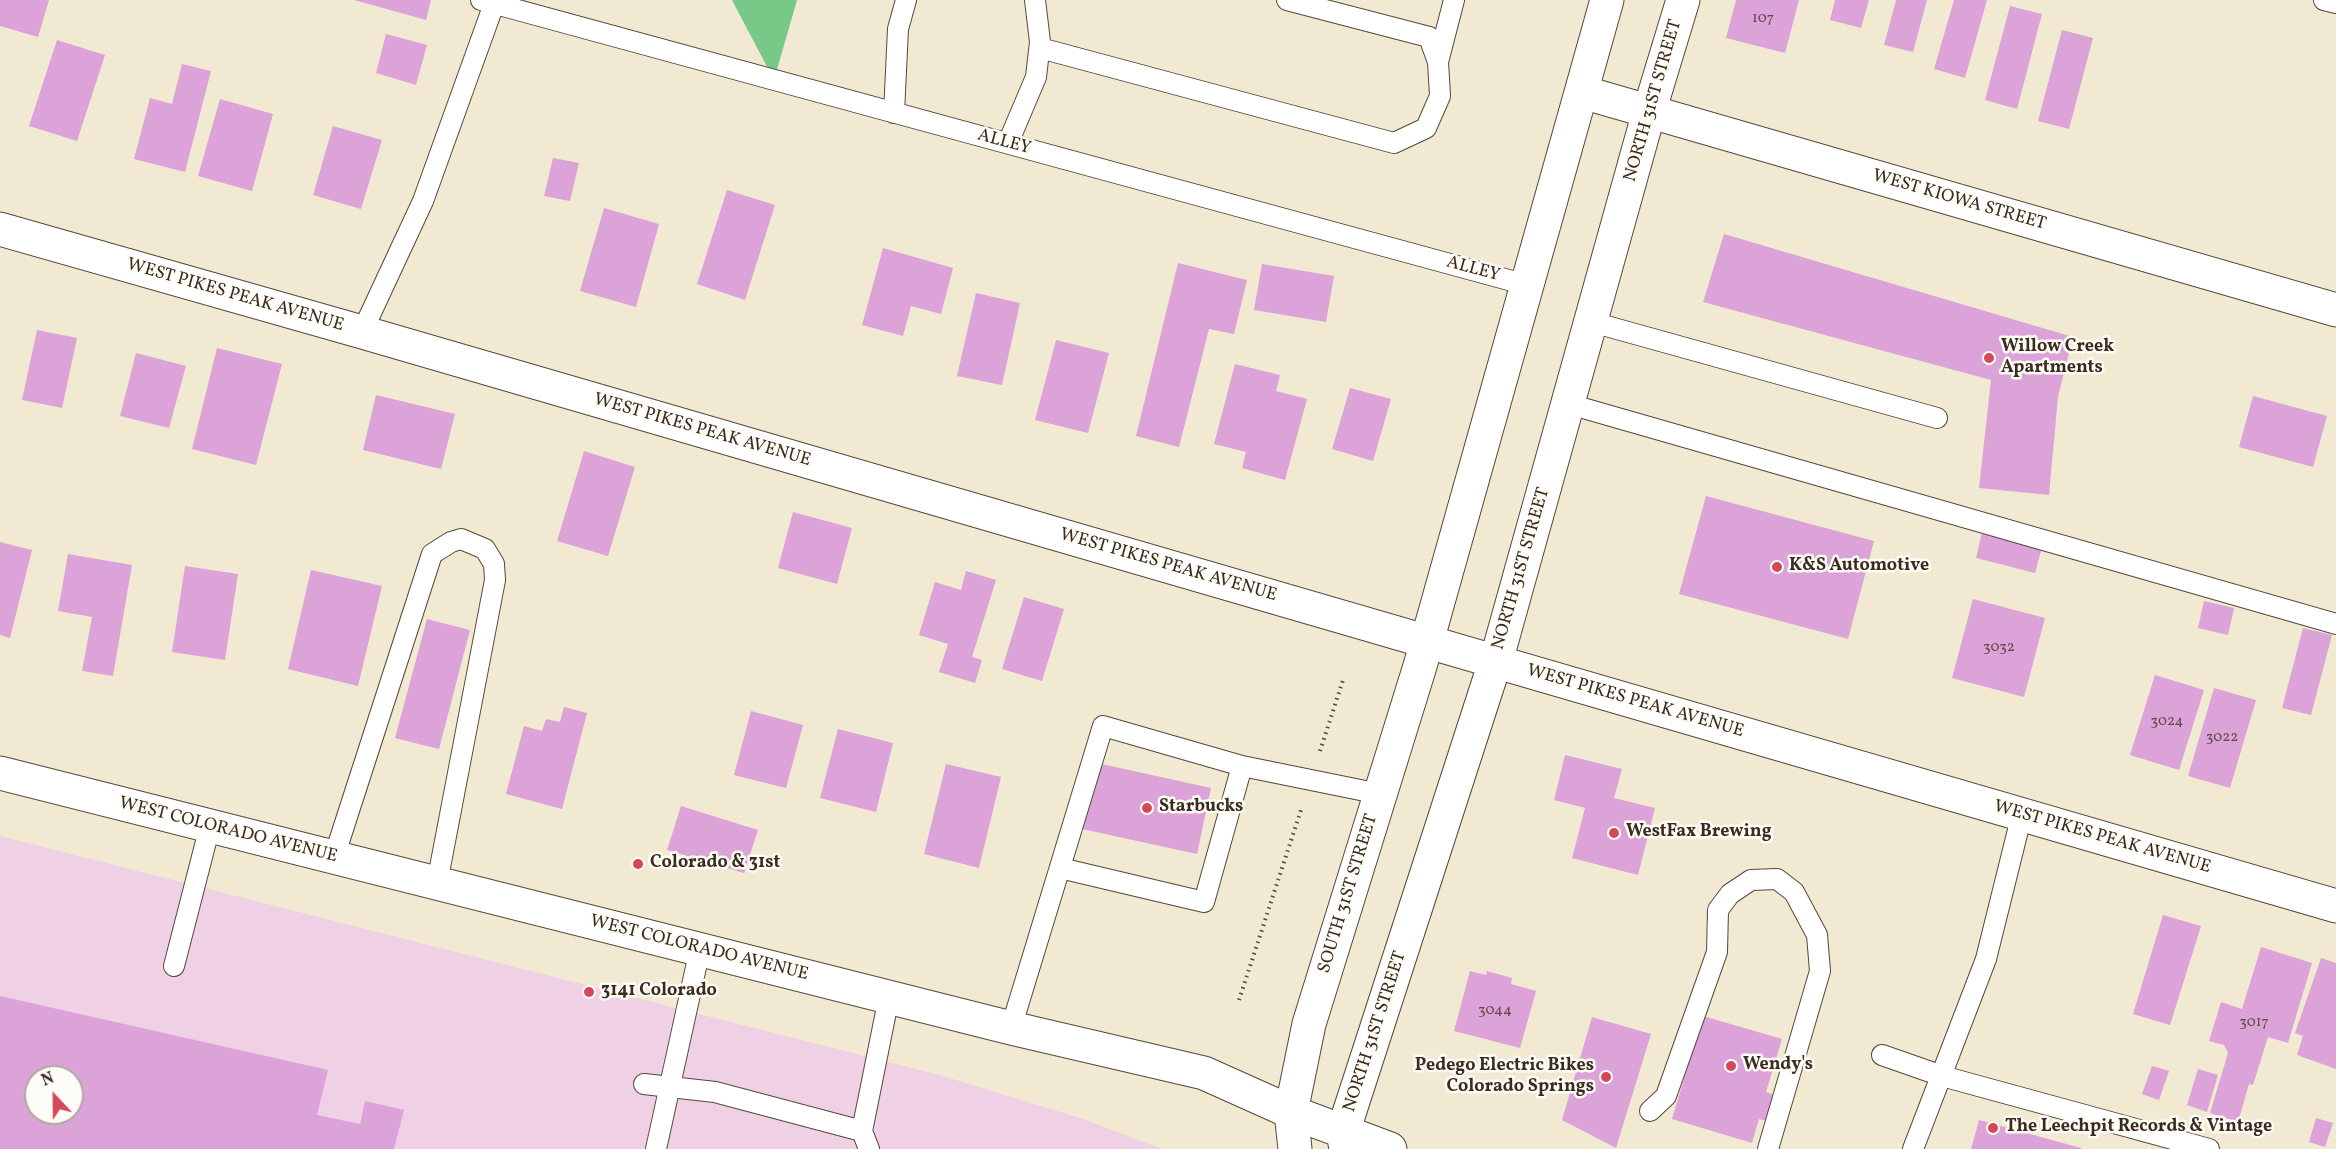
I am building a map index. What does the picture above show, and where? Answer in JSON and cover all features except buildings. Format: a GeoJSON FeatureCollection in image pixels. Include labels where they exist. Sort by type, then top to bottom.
{"type":"FeatureCollection","features":[{"type":"Feature","properties":{"kind":"main road"},"geometry":{"type":"LineString","coordinates":[[1427,642],[1607,0]]}},
{"type":"Feature","properties":{"kind":"main road","name":"NORTH 31ST STREET"},"geometry":{"type":"LineString","coordinates":[[1345,1140],[1496,662],[1649,112],[1683,0]]}},
{"type":"Feature","properties":{"kind":"main road","name":"WEST KIOWA STREET"},"geometry":{"type":"LineString","coordinates":[[1582,92],[2336,310]]}},
{"type":"Feature","properties":{"kind":"main road","name":"WEST PIKES PEAK AVENUE"},"geometry":{"type":"LineString","coordinates":[[0,229],[362,332],[2336,906]]}},
{"type":"Feature","properties":{"kind":"main road","name":"SOUTH 31ST STREET"},"geometry":{"type":"LineString","coordinates":[[1295,1149],[1291,1112],[1309,1024],[1427,642]]}},
{"type":"Feature","properties":{"kind":"main road","name":"WEST COLORADO AVENUE"},"geometry":{"type":"LineString","coordinates":[[0,773],[1011,1028],[1204,1073],[1291,1112],[1345,1140],[1390,1149]]}},
{"type":"Feature","properties":{"kind":"lane"},"geometry":{"type":"LineString","coordinates":[[894,113],[898,30],[906,0]]}},
{"type":"Feature","properties":{"kind":"lane"},"geometry":{"type":"LineString","coordinates":[[1008,143],[1036,77],[1040,48],[1035,0]]}},
{"type":"Feature","properties":{"kind":"lane"},"geometry":{"type":"LineString","coordinates":[[1040,48],[1394,143],[1426,128],[1440,96],[1438,62],[1429,37],[1287,0]]}},
{"type":"Feature","properties":{"kind":"lane"},"geometry":{"type":"LineString","coordinates":[[1438,62],[1454,0]]}},
{"type":"Feature","properties":{"kind":"lane"},"geometry":{"type":"LineString","coordinates":[[2324,0],[2336,3]]}},
{"type":"Feature","properties":{"kind":"lane"},"geometry":{"type":"LineString","coordinates":[[362,332],[423,201],[488,2]]}},
{"type":"Feature","properties":{"kind":"lane","name":"ALLEY"},"geometry":{"type":"LineString","coordinates":[[488,2],[1527,285]]}},
{"type":"Feature","properties":{"kind":"lane"},"geometry":{"type":"LineString","coordinates":[[1592,322],[1937,418]]}},
{"type":"Feature","properties":{"kind":"lane"},"geometry":{"type":"LineString","coordinates":[[1569,404],[2336,624]]}},
{"type":"Feature","properties":{"kind":"lane"},"geometry":{"type":"LineString","coordinates":[[334,857],[432,554],[451,542],[461,539],[485,549],[494,564],[495,580],[436,883]]}},
{"type":"Feature","properties":{"kind":"lane"},"geometry":{"type":"LineString","coordinates":[[1011,1028],[1103,726],[1242,766],[1380,794]]}},
{"type":"Feature","properties":{"kind":"lane"},"geometry":{"type":"LineString","coordinates":[[1059,868],[1204,902],[1242,766]]}},
{"type":"Feature","properties":{"kind":"lane"},"geometry":{"type":"LineString","coordinates":[[1913,1149],[1986,959],[2022,814]]}},
{"type":"Feature","properties":{"kind":"lane"},"geometry":{"type":"LineString","coordinates":[[174,966],[210,826]]}},
{"type":"Feature","properties":{"kind":"lane"},"geometry":{"type":"LineString","coordinates":[[1650,1111],[1666,1096],[1717,952],[1718,910],[1730,894],[1750,880],[1776,879],[1794,892],[1817,935],[1820,971],[1768,1149]]}},
{"type":"Feature","properties":{"kind":"lane"},"geometry":{"type":"LineString","coordinates":[[656,1149],[700,949]]}},
{"type":"Feature","properties":{"kind":"lane"},"geometry":{"type":"LineString","coordinates":[[644,1084],[715,1092],[865,1140],[889,997]]}},
{"type":"Feature","properties":{"kind":"lane"},"geometry":{"type":"LineString","coordinates":[[1882,1055],[1942,1076],[2208,1149]]}},
{"type":"Feature","properties":{"kind":"path"},"geometry":{"type":"LineString","coordinates":[[1239,1000],[1344,677]]}},
{"type":"Feature","properties":{"kind":"shaded area"},"geometry":{"type":"Polygon","coordinates":[[[0,836],[943,1076],[1083,1119],[1162,1149],[0,1149],[0,836]]]}},
{"type":"Feature","properties":{"kind":"green space"},"geometry":{"type":"Polygon","coordinates":[[[732,0],[797,0],[774,80],[732,0]]]}},
{"type":"Feature","properties":{"kind":"place","name":"Willow Creek Apartments"},"geometry":{"type":"Point","coordinates":[1989,358]}},
{"type":"Feature","properties":{"kind":"place","name":"K&S Automotive"},"geometry":{"type":"Point","coordinates":[1777,567]}},
{"type":"Feature","properties":{"kind":"place","name":"Starbucks"},"geometry":{"type":"Point","coordinates":[1147,808]}},
{"type":"Feature","properties":{"kind":"place","name":"WestFax Brewing"},"geometry":{"type":"Point","coordinates":[1614,833]}},
{"type":"Feature","properties":{"kind":"place","name":"Colorado & 31st"},"geometry":{"type":"Point","coordinates":[638,864]}},
{"type":"Feature","properties":{"kind":"place","name":"3141 Colorado"},"geometry":{"type":"Point","coordinates":[589,992]}},
{"type":"Feature","properties":{"kind":"place","name":"Wendy's"},"geometry":{"type":"Point","coordinates":[1731,1066]}},
{"type":"Feature","properties":{"kind":"place","name":"Pedego Electric Bikes Colorado Springs"},"geometry":{"type":"Point","coordinates":[1606,1077]}},
{"type":"Feature","properties":{"kind":"place","name":"The Leechpit Records & Vintage"},"geometry":{"type":"Point","coordinates":[1993,1128]}}]}
